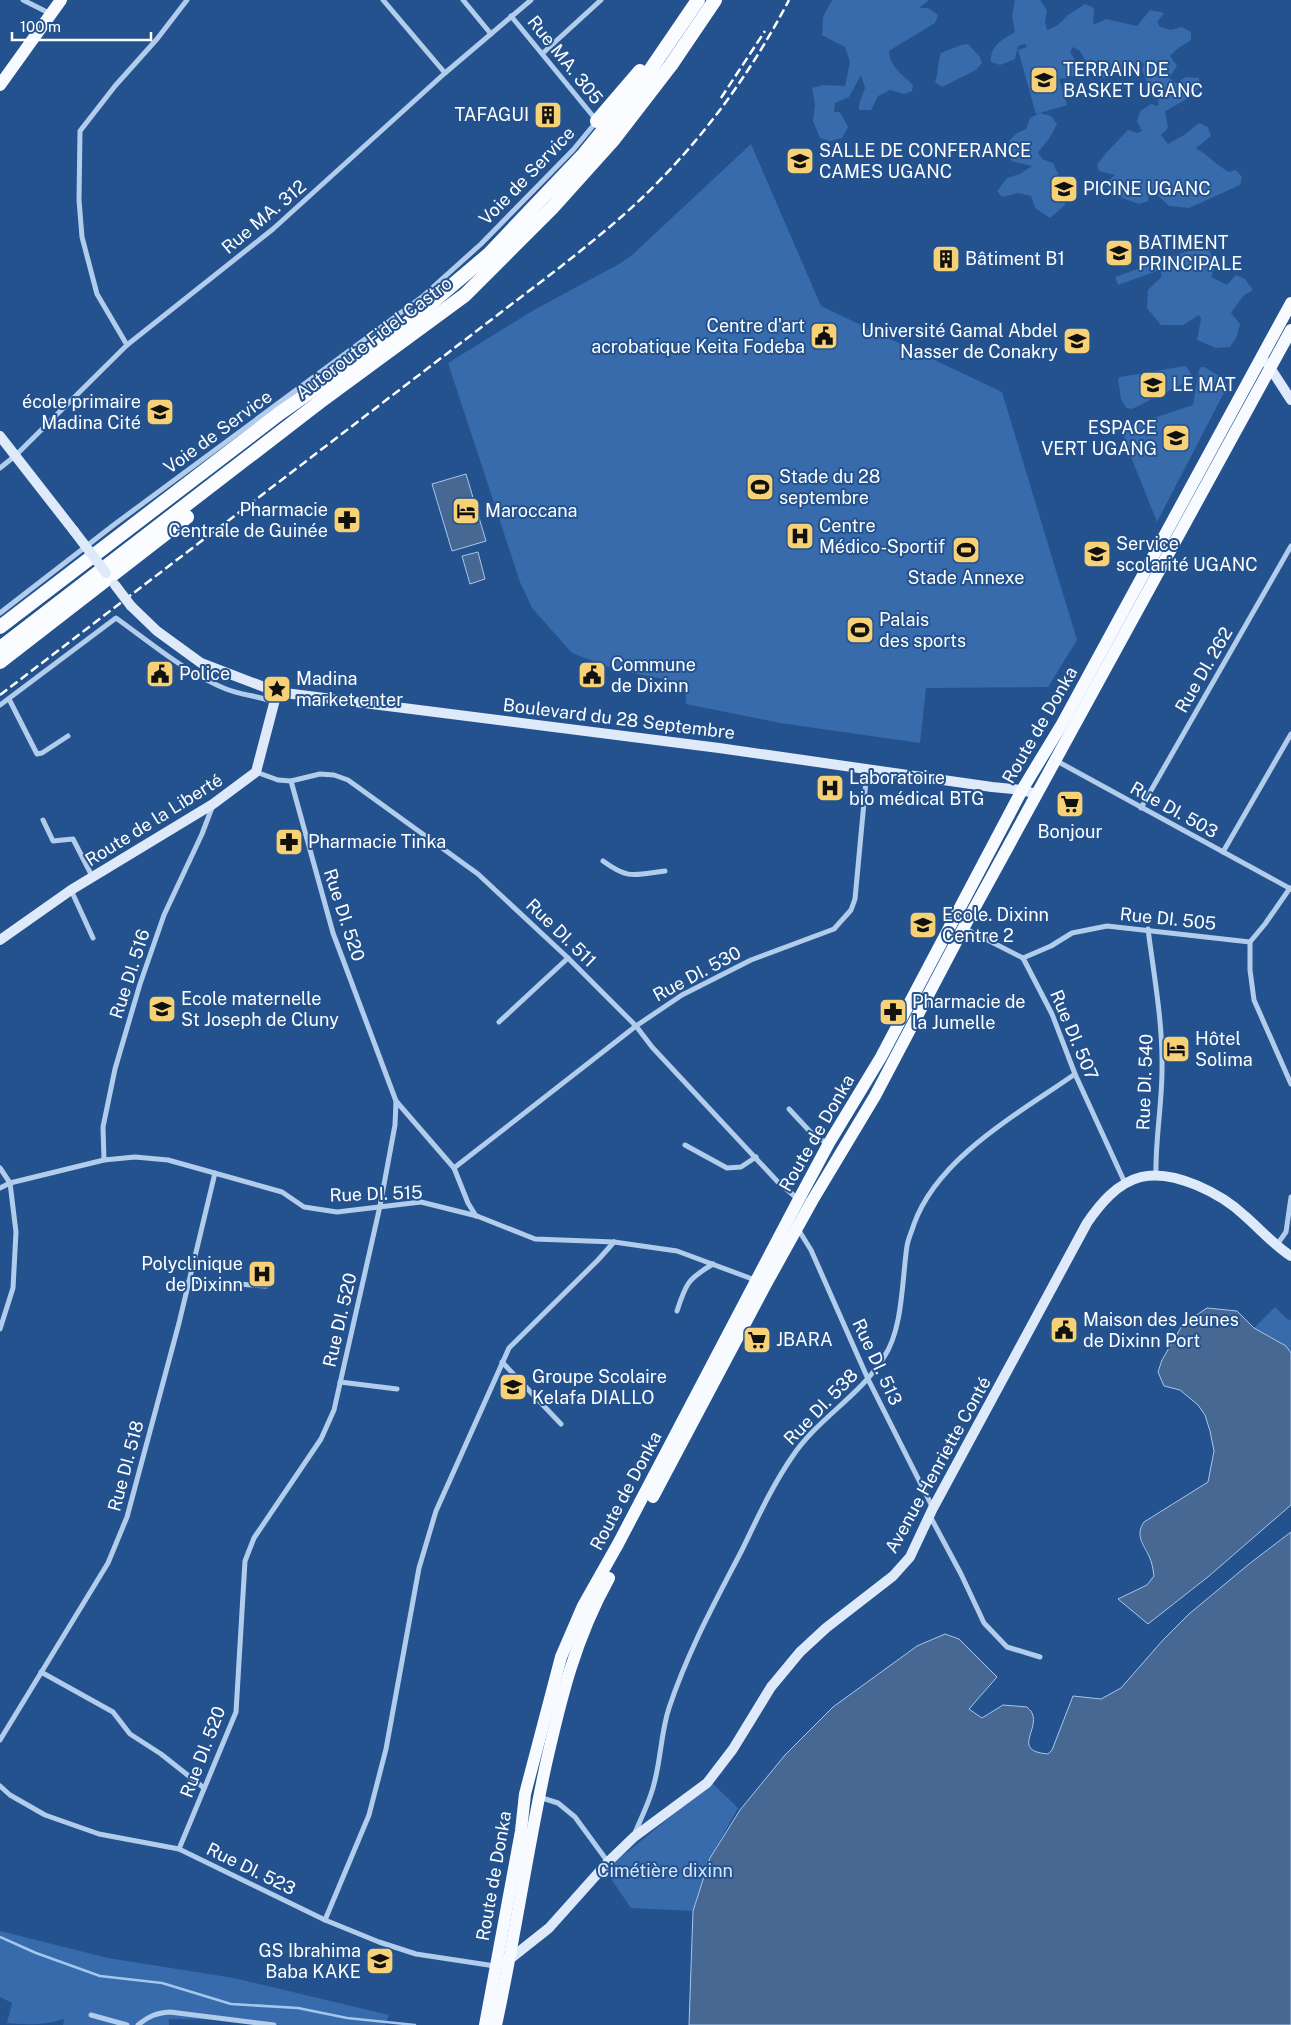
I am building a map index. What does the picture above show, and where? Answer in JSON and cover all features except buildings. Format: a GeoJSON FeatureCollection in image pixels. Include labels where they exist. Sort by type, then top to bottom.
{"type":"FeatureCollection","features":[{"type":"Feature","properties":{"kind":"highway"},"geometry":{"type":"LineString","coordinates":[[597,121],[698,0]]}},
{"type":"Feature","properties":{"kind":"highway","name":"Autoroute Fidel Castro"},"geometry":{"type":"LineString","coordinates":[[0,627],[280,413],[403,327],[489,254],[584,154],[638,88],[698,0]]}},
{"type":"Feature","properties":{"kind":"highway","name":"Autoroute Fidel Castro"},"geometry":{"type":"LineString","coordinates":[[0,648],[321,401],[465,294],[552,208],[614,139],[671,65],[715,0]]}},
{"type":"Feature","properties":{"kind":"highway"},"geometry":{"type":"LineString","coordinates":[[0,662],[110,579],[283,441],[379,369],[465,294]]}},
{"type":"Feature","properties":{"kind":"main road"},"geometry":{"type":"LineString","coordinates":[[0,85],[61,0]]}},
{"type":"Feature","properties":{"kind":"main road","name":"Route de Donka"},"geometry":{"type":"LineString","coordinates":[[489,2024],[495,1966],[526,1832],[539,1797],[560,1699],[569,1669],[597,1599],[797,1228],[875,1096],[1036,794],[1067,716],[1291,303]]}},
{"type":"Feature","properties":{"kind":"main road","name":"Route de Donka"},"geometry":{"type":"LineString","coordinates":[[489,2024],[511,1960],[526,1832],[525,1794],[561,1657],[579,1615],[623,1536],[798,1199],[829,1143],[881,1058],[1022,790],[1050,757],[1291,330]]}},
{"type":"Feature","properties":{"kind":"main road"},"geometry":{"type":"LineString","coordinates":[[1262,356],[1291,400]]}},
{"type":"Feature","properties":{"kind":"main road"},"geometry":{"type":"LineString","coordinates":[[0,436],[15,456]]}},
{"type":"Feature","properties":{"kind":"main road","name":"Boulevard du 28 Septembre"},"geometry":{"type":"LineString","coordinates":[[15,456],[131,606],[157,631],[201,663],[276,697],[710,747],[992,788],[1022,790],[1036,794]]}},
{"type":"Feature","properties":{"kind":"main road"},"geometry":{"type":"LineString","coordinates":[[256,772],[276,697]]}},
{"type":"Feature","properties":{"kind":"main road","name":"Route de la Liberté"},"geometry":{"type":"LineString","coordinates":[[0,940],[71,890],[214,804],[256,772]]}},
{"type":"Feature","properties":{"kind":"main road","name":"Avenue Henriette Conté"},"geometry":{"type":"LineString","coordinates":[[495,1966],[511,1960],[549,1928],[608,1862],[634,1837],[707,1782],[733,1749],[771,1687],[800,1652],[826,1628],[893,1576],[910,1556],[931,1512],[1087,1223],[1100,1203],[1126,1183],[1142,1177],[1156,1176],[1190,1182],[1217,1195],[1245,1215],[1276,1246],[1291,1256]]}},
{"type":"Feature","properties":{"kind":"street"},"geometry":{"type":"LineString","coordinates":[[23,0],[51,14]]}},
{"type":"Feature","properties":{"kind":"street"},"geometry":{"type":"LineString","coordinates":[[128,346],[96,294],[82,238],[78,200],[80,131],[187,0]]}},
{"type":"Feature","properties":{"kind":"street"},"geometry":{"type":"LineString","coordinates":[[383,0],[445,73]]}},
{"type":"Feature","properties":{"kind":"street"},"geometry":{"type":"LineString","coordinates":[[463,0],[491,34]]}},
{"type":"Feature","properties":{"kind":"street","name":"Rue MA. 312"},"geometry":{"type":"LineString","coordinates":[[0,468],[15,456],[128,346],[288,216],[445,73],[531,0]]}},
{"type":"Feature","properties":{"kind":"street"},"geometry":{"type":"LineString","coordinates":[[542,53],[601,0]]}},
{"type":"Feature","properties":{"kind":"street","name":"Rue MA. 305"},"geometry":{"type":"LineString","coordinates":[[511,16],[597,121]]}},
{"type":"Feature","properties":{"kind":"street","name":"Voie de Service"},"geometry":{"type":"LineString","coordinates":[[0,613],[115,524],[422,297],[481,244],[573,150],[597,121]]}},
{"type":"Feature","properties":{"kind":"street","name":"Rue DI. 262"},"geometry":{"type":"LineString","coordinates":[[1141,808],[1291,546]]}},
{"type":"Feature","properties":{"kind":"street"},"geometry":{"type":"LineString","coordinates":[[0,705],[116,618],[192,671],[227,690],[276,697]]}},
{"type":"Feature","properties":{"kind":"street"},"geometry":{"type":"LineString","coordinates":[[9,699],[37,754],[42,753],[68,736]]}},
{"type":"Feature","properties":{"kind":"street"},"geometry":{"type":"LineString","coordinates":[[1223,852],[1291,734]]}},
{"type":"Feature","properties":{"kind":"street","name":"Rue DI. 503"},"geometry":{"type":"LineString","coordinates":[[1050,757],[1290,889]]}},
{"type":"Feature","properties":{"kind":"street","name":"Rue DI. 530"},"geometry":{"type":"LineString","coordinates":[[454,1168],[636,1026],[682,994],[751,960],[834,929],[851,910],[855,898],[867,770]]}},
{"type":"Feature","properties":{"kind":"street","name":"Rue DI. 511"},"geometry":{"type":"LineString","coordinates":[[256,772],[278,780],[290,781],[320,774],[334,775],[348,780],[478,874],[568,958],[636,1026],[652,1047],[778,1181],[798,1199]]}},
{"type":"Feature","properties":{"kind":"street","name":"Rue DI. 520"},"geometry":{"type":"LineString","coordinates":[[179,1848],[236,1712],[244,1561],[254,1538],[321,1439],[334,1410],[380,1206],[395,1126],[396,1101],[332,932],[290,781]]}},
{"type":"Feature","properties":{"kind":"street","name":"Rue DI. 516"},"geometry":{"type":"LineString","coordinates":[[104,1160],[103,1127],[115,1069],[140,984],[164,915],[214,804]]}},
{"type":"Feature","properties":{"kind":"street"},"geometry":{"type":"LineString","coordinates":[[43,820],[53,841],[73,839],[93,878]]}},
{"type":"Feature","properties":{"kind":"street"},"geometry":{"type":"LineString","coordinates":[[603,860],[616,870],[628,875],[664,871]]}},
{"type":"Feature","properties":{"kind":"street"},"geometry":{"type":"LineString","coordinates":[[1290,889],[1250,942],[1250,970],[1254,1000],[1291,1084]]}},
{"type":"Feature","properties":{"kind":"street"},"geometry":{"type":"LineString","coordinates":[[71,890],[93,938]]}},
{"type":"Feature","properties":{"kind":"street","name":"Rue DI. 505"},"geometry":{"type":"LineString","coordinates":[[1024,958],[1051,946],[1072,933],[1107,926],[1148,929],[1250,942]]}},
{"type":"Feature","properties":{"kind":"street"},"geometry":{"type":"LineString","coordinates":[[964,927],[1024,958]]}},
{"type":"Feature","properties":{"kind":"street","name":"Rue DI. 540"},"geometry":{"type":"LineString","coordinates":[[1148,929],[1162,1035],[1162,1072],[1156,1176]]}},
{"type":"Feature","properties":{"kind":"street"},"geometry":{"type":"LineString","coordinates":[[499,1022],[568,958]]}},
{"type":"Feature","properties":{"kind":"street","name":"Rue DI. 507"},"geometry":{"type":"LineString","coordinates":[[1024,958],[1052,1014],[1075,1074],[1126,1183]]}},
{"type":"Feature","properties":{"kind":"street","name":"Rue DI. 538"},"geometry":{"type":"LineString","coordinates":[[634,1837],[654,1786],[668,1711],[693,1644],[792,1457],[815,1428],[868,1380],[886,1355],[896,1327],[904,1287],[907,1244],[918,1214],[939,1180],[968,1150],[1075,1074]]}},
{"type":"Feature","properties":{"kind":"street"},"geometry":{"type":"LineString","coordinates":[[396,1101],[454,1168],[468,1203],[477,1216]]}},
{"type":"Feature","properties":{"kind":"street"},"geometry":{"type":"LineString","coordinates":[[789,1109],[816,1138],[829,1143]]}},
{"type":"Feature","properties":{"kind":"street"},"geometry":{"type":"LineString","coordinates":[[685,1146],[727,1168],[741,1167],[756,1157]]}},
{"type":"Feature","properties":{"kind":"street","name":"Rue DI. 515"},"geometry":{"type":"LineString","coordinates":[[0,1188],[10,1183],[104,1160],[135,1157],[168,1160],[282,1192],[304,1207],[338,1212],[421,1202],[477,1216],[536,1239],[614,1242],[677,1250],[756,1280]]}},
{"type":"Feature","properties":{"kind":"street"},"geometry":{"type":"LineString","coordinates":[[0,1168],[10,1183],[16,1232],[13,1288],[0,1330]]}},
{"type":"Feature","properties":{"kind":"street","name":"Rue DI. 518"},"geometry":{"type":"LineString","coordinates":[[0,1740],[108,1563],[124,1525],[189,1281],[215,1173]]}},
{"type":"Feature","properties":{"kind":"street"},"geometry":{"type":"LineString","coordinates":[[1276,1246],[1286,1232],[1291,1198]]}},
{"type":"Feature","properties":{"kind":"street","name":"Rue DI. 513"},"geometry":{"type":"LineString","coordinates":[[797,1228],[811,1250],[868,1380],[984,1623],[1007,1647],[1040,1657]]}},
{"type":"Feature","properties":{"kind":"street"},"geometry":{"type":"LineString","coordinates":[[325,1920],[369,1815],[386,1749],[420,1568],[436,1510],[509,1348],[614,1242]]}},
{"type":"Feature","properties":{"kind":"street"},"geometry":{"type":"LineString","coordinates":[[677,1311],[685,1286],[696,1275],[713,1264]]}},
{"type":"Feature","properties":{"kind":"street"},"geometry":{"type":"LineString","coordinates":[[189,1281],[266,1286]]}},
{"type":"Feature","properties":{"kind":"street"},"geometry":{"type":"LineString","coordinates":[[502,1362],[561,1424]]}},
{"type":"Feature","properties":{"kind":"street"},"geometry":{"type":"LineString","coordinates":[[340,1382],[397,1389]]}},
{"type":"Feature","properties":{"kind":"street"},"geometry":{"type":"LineString","coordinates":[[42,1672],[113,1712],[130,1734],[161,1754],[204,1788]]}},
{"type":"Feature","properties":{"kind":"street","name":"Rue DI. 523"},"geometry":{"type":"LineString","coordinates":[[0,1786],[10,1796],[45,1815],[99,1834],[179,1848],[325,1920],[379,1942],[416,1954],[495,1966]]}},
{"type":"Feature","properties":{"kind":"street"},"geometry":{"type":"LineString","coordinates":[[539,1797],[558,1803],[576,1818],[608,1862]]}},
{"type":"Feature","properties":{"kind":"street"},"geometry":{"type":"LineString","coordinates":[[138,2025],[148,2017],[170,2012],[274,2025]]}},
{"type":"Feature","properties":{"kind":"street"},"geometry":{"type":"LineString","coordinates":[[91,2015],[127,2025]]}},
{"type":"Feature","properties":{"kind":"green space"},"geometry":{"type":"Polygon","coordinates":[[[832,0],[929,0],[919,8],[928,8],[938,15],[935,23],[889,51],[894,66],[913,85],[912,91],[904,94],[890,90],[878,96],[871,110],[859,110],[859,104],[865,88],[861,75],[849,97],[835,103],[834,112],[840,112],[848,127],[842,138],[830,141],[820,138],[813,121],[815,105],[812,88],[823,85],[845,86],[850,62],[845,47],[822,35],[823,17],[832,0]]]}},
{"type":"Feature","properties":{"kind":"green space"},"geometry":{"type":"Polygon","coordinates":[[[1015,0],[1040,0],[1047,10],[1045,22],[1047,30],[1058,25],[1068,15],[1085,4],[1094,8],[1093,25],[1106,19],[1137,26],[1150,10],[1164,13],[1157,22],[1160,27],[1171,30],[1182,27],[1191,32],[1191,40],[1170,56],[1177,66],[1169,78],[1176,83],[1186,77],[1199,78],[1200,87],[1188,98],[1165,111],[1168,128],[1161,135],[1168,144],[1184,135],[1199,123],[1208,127],[1211,136],[1196,148],[1229,172],[1236,170],[1242,177],[1240,185],[1189,208],[1169,206],[1150,188],[1148,201],[1139,204],[1111,194],[1105,184],[1115,175],[1099,171],[1097,165],[1128,130],[1137,133],[1142,131],[1137,121],[1140,111],[1151,104],[1158,106],[1160,89],[1147,83],[1142,70],[1144,64],[1141,62],[1104,78],[1093,71],[1092,59],[1086,62],[1080,51],[1073,47],[1070,52],[1077,63],[1075,76],[1059,79],[1067,105],[1036,114],[1018,50],[1027,47],[1025,44],[1018,46],[1015,59],[1000,65],[991,62],[992,51],[995,47],[1015,32],[1012,16],[1015,0]]]}},
{"type":"Feature","properties":{"kind":"green space"},"geometry":{"type":"Polygon","coordinates":[[[968,44],[980,57],[982,63],[976,70],[942,87],[935,82],[941,53],[968,44]]]}},
{"type":"Feature","properties":{"kind":"green space"},"geometry":{"type":"Polygon","coordinates":[[[1040,113],[1051,116],[1057,124],[1049,139],[1038,152],[1042,159],[1053,163],[1058,174],[1054,185],[1061,191],[1065,205],[1050,218],[1035,208],[1031,196],[1018,193],[1002,197],[997,191],[1007,178],[1020,174],[1032,166],[1011,161],[1009,141],[1017,133],[1026,129],[1030,118],[1040,113]]]}},
{"type":"Feature","properties":{"kind":"green space","name":"Stade du 28 septembre"},"geometry":{"type":"Polygon","coordinates":[[[751,144],[821,306],[1002,392],[1077,640],[1048,687],[926,688],[920,743],[780,723],[686,704],[685,686],[682,683],[614,669],[572,653],[532,608],[520,582],[448,363],[534,310],[632,255],[751,144]]]}},
{"type":"Feature","properties":{"kind":"green space"},"geometry":{"type":"Polygon","coordinates":[[[1205,245],[1216,264],[1211,277],[1227,285],[1236,275],[1245,279],[1253,290],[1243,296],[1231,313],[1240,324],[1237,336],[1230,347],[1216,348],[1197,340],[1201,319],[1199,315],[1183,325],[1161,325],[1147,308],[1148,290],[1162,276],[1160,270],[1118,285],[1115,277],[1205,245]]]}},
{"type":"Feature","properties":{"kind":"green space"},"geometry":{"type":"Polygon","coordinates":[[[1185,366],[1191,374],[1188,381],[1132,409],[1126,408],[1121,399],[1118,379],[1120,377],[1185,366]]]}},
{"type":"Feature","properties":{"kind":"green space"},"geometry":{"type":"Polygon","coordinates":[[[1201,367],[1224,379],[1224,383],[1228,385],[1157,522],[1125,442],[1124,435],[1130,426],[1193,405],[1201,367]]]}},
{"type":"Feature","properties":{"kind":"green space"},"geometry":{"type":"Polygon","coordinates":[[[1275,1307],[1287,1319],[1291,1320],[1291,1353],[1286,1346],[1254,1328],[1275,1307]]]}},
{"type":"Feature","properties":{"kind":"green space","name":"Cimétière dixinn"},"geometry":{"type":"Polygon","coordinates":[[[712,1783],[738,1808],[710,1858],[693,1911],[631,1908],[605,1870],[712,1783]]]}},
{"type":"Feature","properties":{"kind":"green space"},"geometry":{"type":"Polygon","coordinates":[[[0,1931],[108,1958],[234,1978],[389,2015],[385,2025],[281,2025],[236,2020],[169,2019],[169,2025],[63,2025],[64,2019],[36,2024],[7,2023],[12,2003],[0,1997],[0,1931]]]}},
{"type":"Feature","properties":{"kind":"shaded area"},"geometry":{"type":"Polygon","coordinates":[[[466,474],[486,541],[452,551],[432,484],[466,474]]]}},
{"type":"Feature","properties":{"kind":"shaded area"},"geometry":{"type":"Polygon","coordinates":[[[478,552],[485,579],[470,584],[462,556],[478,552]]]}},
{"type":"Feature","properties":{"kind":"shaded area"},"geometry":{"type":"Polygon","coordinates":[[[1207,1308],[1237,1311],[1254,1328],[1286,1346],[1291,1353],[1291,1505],[1209,1576],[1148,1624],[1118,1599],[1147,1585],[1154,1576],[1151,1561],[1141,1539],[1141,1527],[1144,1522],[1208,1482],[1214,1451],[1205,1415],[1198,1405],[1180,1390],[1164,1386],[1158,1372],[1162,1360],[1183,1324],[1207,1308]]]}},
{"type":"Feature","properties":{"kind":"shaded area"},"geometry":{"type":"Polygon","coordinates":[[[1291,1532],[1291,2025],[689,2025],[693,1911],[710,1858],[740,1810],[785,1755],[833,1707],[917,1646],[945,1634],[959,1639],[997,1677],[969,1709],[982,1718],[1003,1705],[1027,1707],[1032,1712],[1033,1720],[1029,1739],[1031,1749],[1048,1754],[1052,1750],[1073,1696],[1101,1699],[1121,1688],[1163,1640],[1189,1614],[1291,1532]]]}},
{"type":"Feature","properties":{"kind":"waterway"},"geometry":{"type":"LineString","coordinates":[[0,1937],[36,1953],[100,1976],[162,1983],[231,2004],[298,2008],[347,2018],[415,2025]]}},
{"type":"Feature","properties":{"kind":"railway"},"geometry":{"type":"LineString","coordinates":[[0,695],[559,268],[623,215],[666,174],[706,128],[759,53],[789,0]]}},
{"type":"Feature","properties":{"kind":"railway"},"geometry":{"type":"LineString","coordinates":[[721,98],[765,31]]}},
{"type":"Feature","properties":{"kind":"place","name":"TERRAIN DE BASKET UGANC"},"geometry":{"type":"Point","coordinates":[1044,80]}},
{"type":"Feature","properties":{"kind":"place","name":"TAFAGUI"},"geometry":{"type":"Point","coordinates":[548,115]}},
{"type":"Feature","properties":{"kind":"place","name":"SALLE DE CONFERANCE CAMES UGANC"},"geometry":{"type":"Point","coordinates":[800,161]}},
{"type":"Feature","properties":{"kind":"place","name":"PICINE UGANC"},"geometry":{"type":"Point","coordinates":[1064,189]}},
{"type":"Feature","properties":{"kind":"place","name":"BATIMENT PRINCIPALE"},"geometry":{"type":"Point","coordinates":[1119,253]}},
{"type":"Feature","properties":{"kind":"place","name":"Bâtiment B1"},"geometry":{"type":"Point","coordinates":[946,259]}},
{"type":"Feature","properties":{"kind":"place","name":"Centre d'art acrobatique Keita Fodeba"},"geometry":{"type":"Point","coordinates":[824,336]}},
{"type":"Feature","properties":{"kind":"place","name":"Université Gamal Abdel Nasser de Conakry"},"geometry":{"type":"Point","coordinates":[1077,341]}},
{"type":"Feature","properties":{"kind":"place","name":"LE MAT"},"geometry":{"type":"Point","coordinates":[1153,385]}},
{"type":"Feature","properties":{"kind":"place","name":"école primaire Madina Cité"},"geometry":{"type":"Point","coordinates":[160,412]}},
{"type":"Feature","properties":{"kind":"place","name":"ESPACE VERT UGANG"},"geometry":{"type":"Point","coordinates":[1176,438]}},
{"type":"Feature","properties":{"kind":"place","name":"Stade du 28 septembre"},"geometry":{"type":"Point","coordinates":[760,487]}},
{"type":"Feature","properties":{"kind":"place","name":"Maroccana"},"geometry":{"type":"Point","coordinates":[466,511]}},
{"type":"Feature","properties":{"kind":"place","name":"Pharmacie Centrale de Guinée"},"geometry":{"type":"Point","coordinates":[347,520]}},
{"type":"Feature","properties":{"kind":"place","name":"Centre Médico-Sportif"},"geometry":{"type":"Point","coordinates":[800,536]}},
{"type":"Feature","properties":{"kind":"place","name":"Stade Annexe"},"geometry":{"type":"Point","coordinates":[966,550]}},
{"type":"Feature","properties":{"kind":"place","name":"Service scolarité UGANC"},"geometry":{"type":"Point","coordinates":[1097,554]}},
{"type":"Feature","properties":{"kind":"place","name":"Palais des sports"},"geometry":{"type":"Point","coordinates":[860,630]}},
{"type":"Feature","properties":{"kind":"place","name":"Police"},"geometry":{"type":"Point","coordinates":[160,674]}},
{"type":"Feature","properties":{"kind":"place","name":"Commune de Dixinn"},"geometry":{"type":"Point","coordinates":[592,675]}},
{"type":"Feature","properties":{"kind":"place","name":"Madina market enter"},"geometry":{"type":"Point","coordinates":[277,689]}},
{"type":"Feature","properties":{"kind":"place","name":"Laboratoire bio médical BTG"},"geometry":{"type":"Point","coordinates":[830,788]}},
{"type":"Feature","properties":{"kind":"place","name":"Bonjour"},"geometry":{"type":"Point","coordinates":[1070,804]}},
{"type":"Feature","properties":{"kind":"place","name":"Pharmacie Tinka"},"geometry":{"type":"Point","coordinates":[289,842]}},
{"type":"Feature","properties":{"kind":"place","name":"Ecole. Dixinn Centre 2"},"geometry":{"type":"Point","coordinates":[923,925]}},
{"type":"Feature","properties":{"kind":"place","name":"Ecole maternelle St Joseph de Cluny"},"geometry":{"type":"Point","coordinates":[162,1009]}},
{"type":"Feature","properties":{"kind":"place","name":"Pharmacie de la Jumelle"},"geometry":{"type":"Point","coordinates":[893,1012]}},
{"type":"Feature","properties":{"kind":"place","name":"Hôtel Solima"},"geometry":{"type":"Point","coordinates":[1176,1049]}},
{"type":"Feature","properties":{"kind":"place","name":"Polyclinique de Dixinn"},"geometry":{"type":"Point","coordinates":[262,1274]}},
{"type":"Feature","properties":{"kind":"place","name":"Maison des Jeunes de Dixinn Port"},"geometry":{"type":"Point","coordinates":[1064,1330]}},
{"type":"Feature","properties":{"kind":"place","name":"JBARA"},"geometry":{"type":"Point","coordinates":[757,1340]}},
{"type":"Feature","properties":{"kind":"place","name":"Groupe Scolaire Kelafa DIALLO"},"geometry":{"type":"Point","coordinates":[513,1387]}},
{"type":"Feature","properties":{"kind":"place","name":"GS Ibrahima Baba KAKE"},"geometry":{"type":"Point","coordinates":[380,1961]}}]}
